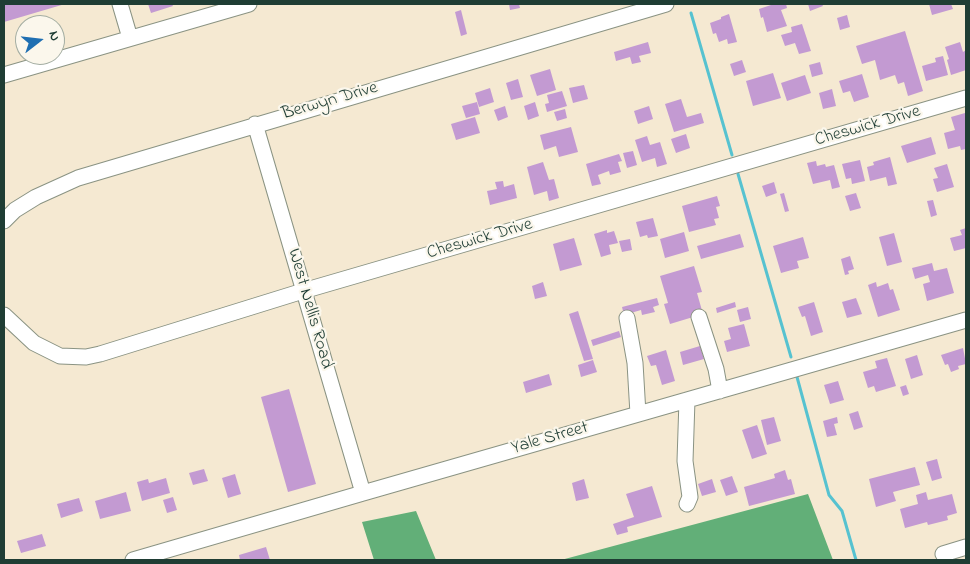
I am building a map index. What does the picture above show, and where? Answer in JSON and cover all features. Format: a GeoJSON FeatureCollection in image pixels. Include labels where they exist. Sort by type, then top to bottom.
{"type":"FeatureCollection","features":[{"type":"Feature","properties":{"kind":"street"},"geometry":{"type":"LineString","coordinates":[[120,4],[130,38]]}},
{"type":"Feature","properties":{"kind":"street"},"geometry":{"type":"LineString","coordinates":[[4,75],[249,4]]}},
{"type":"Feature","properties":{"kind":"street","name":"Berwyn Drive"},"geometry":{"type":"LineString","coordinates":[[4,221],[15,210],[36,197],[78,178],[255,124],[666,4]]}},
{"type":"Feature","properties":{"kind":"street","name":"Cheswick Drive"},"geometry":{"type":"LineString","coordinates":[[4,315],[34,343],[60,356],[86,357],[130,346],[303,291],[966,98]]}},
{"type":"Feature","properties":{"kind":"street","name":"West Nellis Road"},"geometry":{"type":"LineString","coordinates":[[255,124],[362,493]]}},
{"type":"Feature","properties":{"kind":"street"},"geometry":{"type":"LineString","coordinates":[[627,318],[635,363],[638,414]]}},
{"type":"Feature","properties":{"kind":"street"},"geometry":{"type":"LineString","coordinates":[[699,318],[716,369],[720,390]]}},
{"type":"Feature","properties":{"kind":"street","name":"Yale Street"},"geometry":{"type":"LineString","coordinates":[[134,560],[966,320]]}},
{"type":"Feature","properties":{"kind":"street"},"geometry":{"type":"LineString","coordinates":[[687,400],[685,461],[690,497],[687,504]]}},
{"type":"Feature","properties":{"kind":"street"},"geometry":{"type":"LineString","coordinates":[[943,554],[966,547]]}},
{"type":"Feature","properties":{"kind":"green space"},"geometry":{"type":"Polygon","coordinates":[[[808,494],[833,560],[561,560],[808,494]]]}},
{"type":"Feature","properties":{"kind":"green space"},"geometry":{"type":"Polygon","coordinates":[[[416,511],[436,560],[374,560],[362,522],[416,511]]]}},
{"type":"Feature","properties":{"kind":"building"},"geometry":{"type":"Polygon","coordinates":[[[4,4],[65,4],[28,15],[15,15],[15,19],[4,22],[4,4]]]}},
{"type":"Feature","properties":{"kind":"building"},"geometry":{"type":"Polygon","coordinates":[[[148,4],[172,4],[173,6],[151,13],[148,4]]]}},
{"type":"Feature","properties":{"kind":"building"},"geometry":{"type":"Polygon","coordinates":[[[509,4],[519,4],[520,8],[510,10],[509,4]]]}},
{"type":"Feature","properties":{"kind":"building"},"geometry":{"type":"Polygon","coordinates":[[[774,4],[786,4],[787,8],[781,10],[787,26],[767,32],[759,9],[774,4]]]}},
{"type":"Feature","properties":{"kind":"building"},"geometry":{"type":"Polygon","coordinates":[[[808,4],[822,4],[823,6],[810,11],[808,4]]]}},
{"type":"Feature","properties":{"kind":"building"},"geometry":{"type":"Polygon","coordinates":[[[929,4],[951,4],[953,9],[932,15],[929,4]]]}},
{"type":"Feature","properties":{"kind":"building"},"geometry":{"type":"Polygon","coordinates":[[[461,10],[467,34],[461,36],[455,12],[461,10]]]}},
{"type":"Feature","properties":{"kind":"building"},"geometry":{"type":"Polygon","coordinates":[[[729,14],[737,42],[728,44],[727,39],[719,42],[716,33],[713,34],[710,23],[729,14]]]}},
{"type":"Feature","properties":{"kind":"building"},"geometry":{"type":"Polygon","coordinates":[[[847,15],[850,27],[840,30],[837,18],[847,15]]]}},
{"type":"Feature","properties":{"kind":"building"},"geometry":{"type":"Polygon","coordinates":[[[802,24],[811,51],[799,54],[795,43],[785,46],[781,35],[792,32],[791,27],[802,24]]]}},
{"type":"Feature","properties":{"kind":"building"},"geometry":{"type":"Polygon","coordinates":[[[905,31],[923,91],[908,96],[904,82],[898,84],[895,75],[880,80],[875,60],[862,64],[856,46],[905,31]]]}},
{"type":"Feature","properties":{"kind":"building"},"geometry":{"type":"Polygon","coordinates":[[[648,42],[651,53],[639,56],[641,62],[632,64],[630,57],[616,61],[614,52],[648,42]]]}},
{"type":"Feature","properties":{"kind":"building"},"geometry":{"type":"Polygon","coordinates":[[[960,42],[963,52],[966,50],[966,70],[951,75],[945,47],[960,42]]]}},
{"type":"Feature","properties":{"kind":"building"},"geometry":{"type":"Polygon","coordinates":[[[943,56],[948,75],[926,81],[922,66],[936,62],[935,58],[943,56]]]}},
{"type":"Feature","properties":{"kind":"building"},"geometry":{"type":"Polygon","coordinates":[[[742,60],[746,72],[734,76],[730,64],[742,60]]]}},
{"type":"Feature","properties":{"kind":"building"},"geometry":{"type":"Polygon","coordinates":[[[820,62],[823,74],[812,77],[809,65],[820,62]]]}},
{"type":"Feature","properties":{"kind":"building"},"geometry":{"type":"Polygon","coordinates":[[[550,69],[556,90],[537,96],[530,75],[550,69]]]}},
{"type":"Feature","properties":{"kind":"building"},"geometry":{"type":"Polygon","coordinates":[[[773,73],[781,98],[753,106],[746,81],[773,73]]]}},
{"type":"Feature","properties":{"kind":"building"},"geometry":{"type":"Polygon","coordinates":[[[862,74],[869,97],[854,102],[850,91],[843,93],[839,81],[862,74]]]}},
{"type":"Feature","properties":{"kind":"building"},"geometry":{"type":"Polygon","coordinates":[[[805,75],[811,93],[787,101],[781,83],[805,75]]]}},
{"type":"Feature","properties":{"kind":"building"},"geometry":{"type":"Polygon","coordinates":[[[518,79],[523,97],[511,100],[506,83],[518,79]]]}},
{"type":"Feature","properties":{"kind":"building"},"geometry":{"type":"Polygon","coordinates":[[[584,85],[588,99],[573,103],[569,88],[584,85]]]}},
{"type":"Feature","properties":{"kind":"building"},"geometry":{"type":"Polygon","coordinates":[[[490,88],[494,102],[479,107],[475,93],[490,88]]]}},
{"type":"Feature","properties":{"kind":"building"},"geometry":{"type":"Polygon","coordinates":[[[832,89],[836,106],[823,109],[819,93],[832,89]]]}},
{"type":"Feature","properties":{"kind":"building"},"geometry":{"type":"Polygon","coordinates":[[[562,91],[567,106],[547,112],[545,104],[549,103],[547,95],[562,91]]]}},
{"type":"Feature","properties":{"kind":"building"},"geometry":{"type":"Polygon","coordinates":[[[681,99],[687,117],[701,113],[704,123],[674,132],[665,104],[681,99]]]}},
{"type":"Feature","properties":{"kind":"building"},"geometry":{"type":"Polygon","coordinates":[[[477,102],[480,114],[466,118],[462,106],[477,102]]]}},
{"type":"Feature","properties":{"kind":"building"},"geometry":{"type":"Polygon","coordinates":[[[535,102],[539,116],[528,120],[524,106],[535,102]]]}},
{"type":"Feature","properties":{"kind":"building"},"geometry":{"type":"Polygon","coordinates":[[[505,106],[508,117],[498,121],[494,110],[505,106]]]}},
{"type":"Feature","properties":{"kind":"building"},"geometry":{"type":"Polygon","coordinates":[[[649,106],[653,119],[638,124],[634,111],[649,106]]]}},
{"type":"Feature","properties":{"kind":"building"},"geometry":{"type":"Polygon","coordinates":[[[565,109],[567,118],[557,121],[554,112],[565,109]]]}},
{"type":"Feature","properties":{"kind":"building"},"geometry":{"type":"Polygon","coordinates":[[[965,113],[966,149],[961,150],[960,146],[948,149],[944,133],[955,130],[951,117],[965,113]]]}},
{"type":"Feature","properties":{"kind":"building"},"geometry":{"type":"Polygon","coordinates":[[[475,117],[480,133],[456,140],[451,124],[475,117]]]}},
{"type":"Feature","properties":{"kind":"building"},"geometry":{"type":"Polygon","coordinates":[[[571,127],[578,152],[559,157],[556,146],[544,150],[540,135],[571,127]]]}},
{"type":"Feature","properties":{"kind":"building"},"geometry":{"type":"Polygon","coordinates":[[[686,134],[690,148],[676,153],[671,139],[686,134]]]}},
{"type":"Feature","properties":{"kind":"building"},"geometry":{"type":"Polygon","coordinates":[[[647,136],[650,145],[660,142],[667,164],[657,167],[655,158],[642,162],[635,140],[647,136]]]}},
{"type":"Feature","properties":{"kind":"building"},"geometry":{"type":"Polygon","coordinates":[[[931,137],[936,154],[907,163],[901,146],[931,137]]]}},
{"type":"Feature","properties":{"kind":"building"},"geometry":{"type":"Polygon","coordinates":[[[633,151],[637,165],[627,168],[623,153],[633,151]]]}},
{"type":"Feature","properties":{"kind":"building"},"geometry":{"type":"Polygon","coordinates":[[[619,154],[622,161],[618,162],[621,172],[610,175],[609,171],[598,175],[601,184],[592,186],[586,164],[619,154]]]}},
{"type":"Feature","properties":{"kind":"building"},"geometry":{"type":"Polygon","coordinates":[[[890,157],[897,184],[888,186],[886,177],[870,181],[867,167],[874,165],[873,162],[890,157]]]}},
{"type":"Feature","properties":{"kind":"building"},"geometry":{"type":"Polygon","coordinates":[[[860,160],[865,181],[852,184],[851,178],[846,179],[842,164],[860,160]]]}},
{"type":"Feature","properties":{"kind":"building"},"geometry":{"type":"Polygon","coordinates":[[[816,161],[817,166],[825,164],[826,167],[834,165],[840,187],[832,189],[830,180],[813,184],[807,163],[816,161]]]}},
{"type":"Feature","properties":{"kind":"building"},"geometry":{"type":"Polygon","coordinates":[[[543,162],[549,180],[554,179],[559,198],[549,201],[547,191],[534,195],[527,167],[543,162]]]}},
{"type":"Feature","properties":{"kind":"building"},"geometry":{"type":"Polygon","coordinates":[[[947,164],[954,187],[937,192],[933,179],[938,178],[934,168],[947,164]]]}},
{"type":"Feature","properties":{"kind":"building"},"geometry":{"type":"Polygon","coordinates":[[[503,181],[504,187],[514,184],[517,198],[490,205],[487,191],[497,189],[495,182],[503,181]]]}},
{"type":"Feature","properties":{"kind":"building"},"geometry":{"type":"Polygon","coordinates":[[[774,182],[777,193],[766,197],[762,186],[774,182]]]}},
{"type":"Feature","properties":{"kind":"building"},"geometry":{"type":"Polygon","coordinates":[[[784,193],[789,211],[785,212],[780,194],[784,193]]]}},
{"type":"Feature","properties":{"kind":"building"},"geometry":{"type":"Polygon","coordinates":[[[856,193],[861,208],[850,211],[845,196],[856,193]]]}},
{"type":"Feature","properties":{"kind":"building"},"geometry":{"type":"Polygon","coordinates":[[[717,196],[720,206],[716,207],[719,218],[714,219],[716,225],[689,232],[682,206],[717,196]]]}},
{"type":"Feature","properties":{"kind":"building"},"geometry":{"type":"Polygon","coordinates":[[[933,200],[937,215],[931,217],[927,201],[933,200]]]}},
{"type":"Feature","properties":{"kind":"building"},"geometry":{"type":"Polygon","coordinates":[[[653,218],[658,236],[648,238],[647,235],[640,237],[636,222],[653,218]]]}},
{"type":"Feature","properties":{"kind":"building"},"geometry":{"type":"Polygon","coordinates":[[[966,228],[966,248],[954,251],[950,238],[962,235],[960,230],[966,228]]]}},
{"type":"Feature","properties":{"kind":"building"},"geometry":{"type":"Polygon","coordinates":[[[607,230],[607,233],[614,231],[618,243],[609,245],[611,254],[601,257],[594,234],[607,230]]]}},
{"type":"Feature","properties":{"kind":"building"},"geometry":{"type":"Polygon","coordinates":[[[684,232],[689,251],[665,258],[660,239],[684,232]]]}},
{"type":"Feature","properties":{"kind":"building"},"geometry":{"type":"Polygon","coordinates":[[[894,233],[902,262],[887,266],[879,237],[894,233]]]}},
{"type":"Feature","properties":{"kind":"building"},"geometry":{"type":"Polygon","coordinates":[[[740,234],[744,247],[701,259],[697,246],[740,234]]]}},
{"type":"Feature","properties":{"kind":"building"},"geometry":{"type":"Polygon","coordinates":[[[803,237],[809,258],[797,261],[799,268],[781,273],[773,246],[803,237]]]}},
{"type":"Feature","properties":{"kind":"building"},"geometry":{"type":"Polygon","coordinates":[[[574,238],[582,265],[560,271],[553,244],[574,238]]]}},
{"type":"Feature","properties":{"kind":"building"},"geometry":{"type":"Polygon","coordinates":[[[630,239],[632,250],[622,252],[619,241],[630,239]]]}},
{"type":"Feature","properties":{"kind":"building"},"geometry":{"type":"Polygon","coordinates":[[[850,256],[854,269],[848,271],[849,274],[845,275],[841,259],[850,256]]]}},
{"type":"Feature","properties":{"kind":"building"},"geometry":{"type":"Polygon","coordinates":[[[932,263],[934,271],[947,268],[954,293],[927,301],[923,284],[930,282],[928,275],[915,279],[912,268],[932,263]]]}},
{"type":"Feature","properties":{"kind":"building"},"geometry":{"type":"Polygon","coordinates":[[[694,266],[702,292],[697,293],[703,314],[670,324],[664,304],[668,303],[660,276],[694,266]]]}},
{"type":"Feature","properties":{"kind":"building"},"geometry":{"type":"Polygon","coordinates":[[[543,282],[547,296],[535,299],[532,286],[543,282]]]}},
{"type":"Feature","properties":{"kind":"building"},"geometry":{"type":"Polygon","coordinates":[[[876,282],[877,287],[888,283],[890,290],[893,289],[900,310],[878,317],[868,285],[876,282]]]}},
{"type":"Feature","properties":{"kind":"building"},"geometry":{"type":"Polygon","coordinates":[[[657,298],[659,305],[653,307],[655,312],[642,315],[641,310],[624,315],[622,307],[657,298]]]}},
{"type":"Feature","properties":{"kind":"building"},"geometry":{"type":"Polygon","coordinates":[[[856,298],[862,314],[847,318],[842,302],[856,298]]]}},
{"type":"Feature","properties":{"kind":"building"},"geometry":{"type":"Polygon","coordinates":[[[735,302],[736,307],[717,313],[716,308],[735,302]]]}},
{"type":"Feature","properties":{"kind":"building"},"geometry":{"type":"Polygon","coordinates":[[[814,302],[823,332],[811,336],[805,316],[802,317],[798,307],[814,302]]]}},
{"type":"Feature","properties":{"kind":"building"},"geometry":{"type":"Polygon","coordinates":[[[748,307],[751,319],[740,322],[737,310],[748,307]]]}},
{"type":"Feature","properties":{"kind":"building"},"geometry":{"type":"Polygon","coordinates":[[[578,311],[593,359],[584,361],[569,314],[578,311]]]}},
{"type":"Feature","properties":{"kind":"building"},"geometry":{"type":"Polygon","coordinates":[[[744,324],[750,346],[727,352],[724,341],[731,339],[728,328],[744,324]]]}},
{"type":"Feature","properties":{"kind":"building"},"geometry":{"type":"Polygon","coordinates":[[[619,331],[621,337],[593,346],[591,340],[619,331]]]}},
{"type":"Feature","properties":{"kind":"building"},"geometry":{"type":"Polygon","coordinates":[[[700,346],[704,359],[683,365],[680,352],[700,346]]]}},
{"type":"Feature","properties":{"kind":"building"},"geometry":{"type":"Polygon","coordinates":[[[963,348],[966,364],[958,366],[959,369],[951,372],[948,364],[945,365],[941,355],[963,348]]]}},
{"type":"Feature","properties":{"kind":"building"},"geometry":{"type":"Polygon","coordinates":[[[666,350],[675,381],[662,385],[656,365],[651,366],[647,356],[666,350]]]}},
{"type":"Feature","properties":{"kind":"building"},"geometry":{"type":"Polygon","coordinates":[[[917,355],[923,375],[911,379],[905,359],[917,355]]]}},
{"type":"Feature","properties":{"kind":"building"},"geometry":{"type":"Polygon","coordinates":[[[887,358],[896,386],[876,392],[874,386],[868,388],[863,372],[877,368],[875,361],[887,358]]]}},
{"type":"Feature","properties":{"kind":"building"},"geometry":{"type":"Polygon","coordinates":[[[593,360],[597,372],[581,377],[578,365],[593,360]]]}},
{"type":"Feature","properties":{"kind":"building"},"geometry":{"type":"Polygon","coordinates":[[[549,374],[552,385],[526,393],[523,382],[549,374]]]}},
{"type":"Feature","properties":{"kind":"building"},"geometry":{"type":"Polygon","coordinates":[[[838,381],[844,400],[830,404],[824,385],[838,381]]]}},
{"type":"Feature","properties":{"kind":"building"},"geometry":{"type":"Polygon","coordinates":[[[906,385],[909,394],[903,396],[900,387],[906,385]]]}},
{"type":"Feature","properties":{"kind":"building"},"geometry":{"type":"Polygon","coordinates":[[[289,389],[316,484],[288,492],[261,397],[289,389]]]}},
{"type":"Feature","properties":{"kind":"building"},"geometry":{"type":"Polygon","coordinates":[[[858,411],[863,427],[854,430],[849,414],[858,411]]]}},
{"type":"Feature","properties":{"kind":"building"},"geometry":{"type":"Polygon","coordinates":[[[774,417],[781,441],[767,445],[761,420],[774,417]]]}},
{"type":"Feature","properties":{"kind":"building"},"geometry":{"type":"Polygon","coordinates":[[[837,417],[838,423],[834,424],[837,435],[827,437],[823,421],[837,417]]]}},
{"type":"Feature","properties":{"kind":"building"},"geometry":{"type":"Polygon","coordinates":[[[757,425],[767,454],[752,459],[742,430],[757,425]]]}},
{"type":"Feature","properties":{"kind":"building"},"geometry":{"type":"Polygon","coordinates":[[[937,459],[942,478],[932,481],[926,462],[937,459]]]}},
{"type":"Feature","properties":{"kind":"building"},"geometry":{"type":"Polygon","coordinates":[[[915,467],[920,485],[893,492],[896,501],[876,507],[869,479],[915,467]]]}},
{"type":"Feature","properties":{"kind":"building"},"geometry":{"type":"Polygon","coordinates":[[[204,469],[208,481],[193,485],[189,473],[204,469]]]}},
{"type":"Feature","properties":{"kind":"building"},"geometry":{"type":"Polygon","coordinates":[[[785,470],[788,480],[791,479],[795,494],[749,506],[744,487],[775,478],[774,474],[785,470]]]}},
{"type":"Feature","properties":{"kind":"building"},"geometry":{"type":"Polygon","coordinates":[[[235,474],[241,494],[228,498],[222,478],[235,474]]]}},
{"type":"Feature","properties":{"kind":"building"},"geometry":{"type":"Polygon","coordinates":[[[732,476],[738,492],[726,496],[720,480],[732,476]]]}},
{"type":"Feature","properties":{"kind":"building"},"geometry":{"type":"Polygon","coordinates":[[[166,478],[170,493],[142,501],[137,482],[148,479],[149,483],[166,478]]]}},
{"type":"Feature","properties":{"kind":"building"},"geometry":{"type":"Polygon","coordinates":[[[584,479],[589,498],[576,501],[572,483],[584,479]]]}},
{"type":"Feature","properties":{"kind":"building"},"geometry":{"type":"Polygon","coordinates":[[[712,479],[716,492],[702,496],[698,484],[712,479]]]}},
{"type":"Feature","properties":{"kind":"building"},"geometry":{"type":"Polygon","coordinates":[[[652,486],[662,517],[627,527],[628,532],[617,535],[613,524],[634,517],[626,494],[652,486]]]}},
{"type":"Feature","properties":{"kind":"building"},"geometry":{"type":"Polygon","coordinates":[[[126,492],[131,511],[100,519],[95,501],[126,492]]]}},
{"type":"Feature","properties":{"kind":"building"},"geometry":{"type":"Polygon","coordinates":[[[926,492],[928,500],[952,494],[957,513],[947,516],[948,520],[928,525],[927,522],[905,528],[900,509],[918,504],[916,495],[926,492]]]}},
{"type":"Feature","properties":{"kind":"building"},"geometry":{"type":"Polygon","coordinates":[[[173,497],[177,510],[167,513],[163,500],[173,497]]]}},
{"type":"Feature","properties":{"kind":"building"},"geometry":{"type":"Polygon","coordinates":[[[79,498],[83,511],[61,518],[57,504],[79,498]]]}},
{"type":"Feature","properties":{"kind":"building"},"geometry":{"type":"Polygon","coordinates":[[[42,534],[46,546],[21,553],[17,541],[42,534]]]}},
{"type":"Feature","properties":{"kind":"building"},"geometry":{"type":"Polygon","coordinates":[[[266,547],[270,560],[240,560],[239,555],[266,547]]]}},
{"type":"Feature","properties":{"kind":"waterway"},"geometry":{"type":"LineString","coordinates":[[691,13],[732,155]]}},
{"type":"Feature","properties":{"kind":"waterway"},"geometry":{"type":"LineString","coordinates":[[738,174],[791,357]]}},
{"type":"Feature","properties":{"kind":"waterway"},"geometry":{"type":"LineString","coordinates":[[797,377],[829,495],[842,511],[856,560]]}}]}
